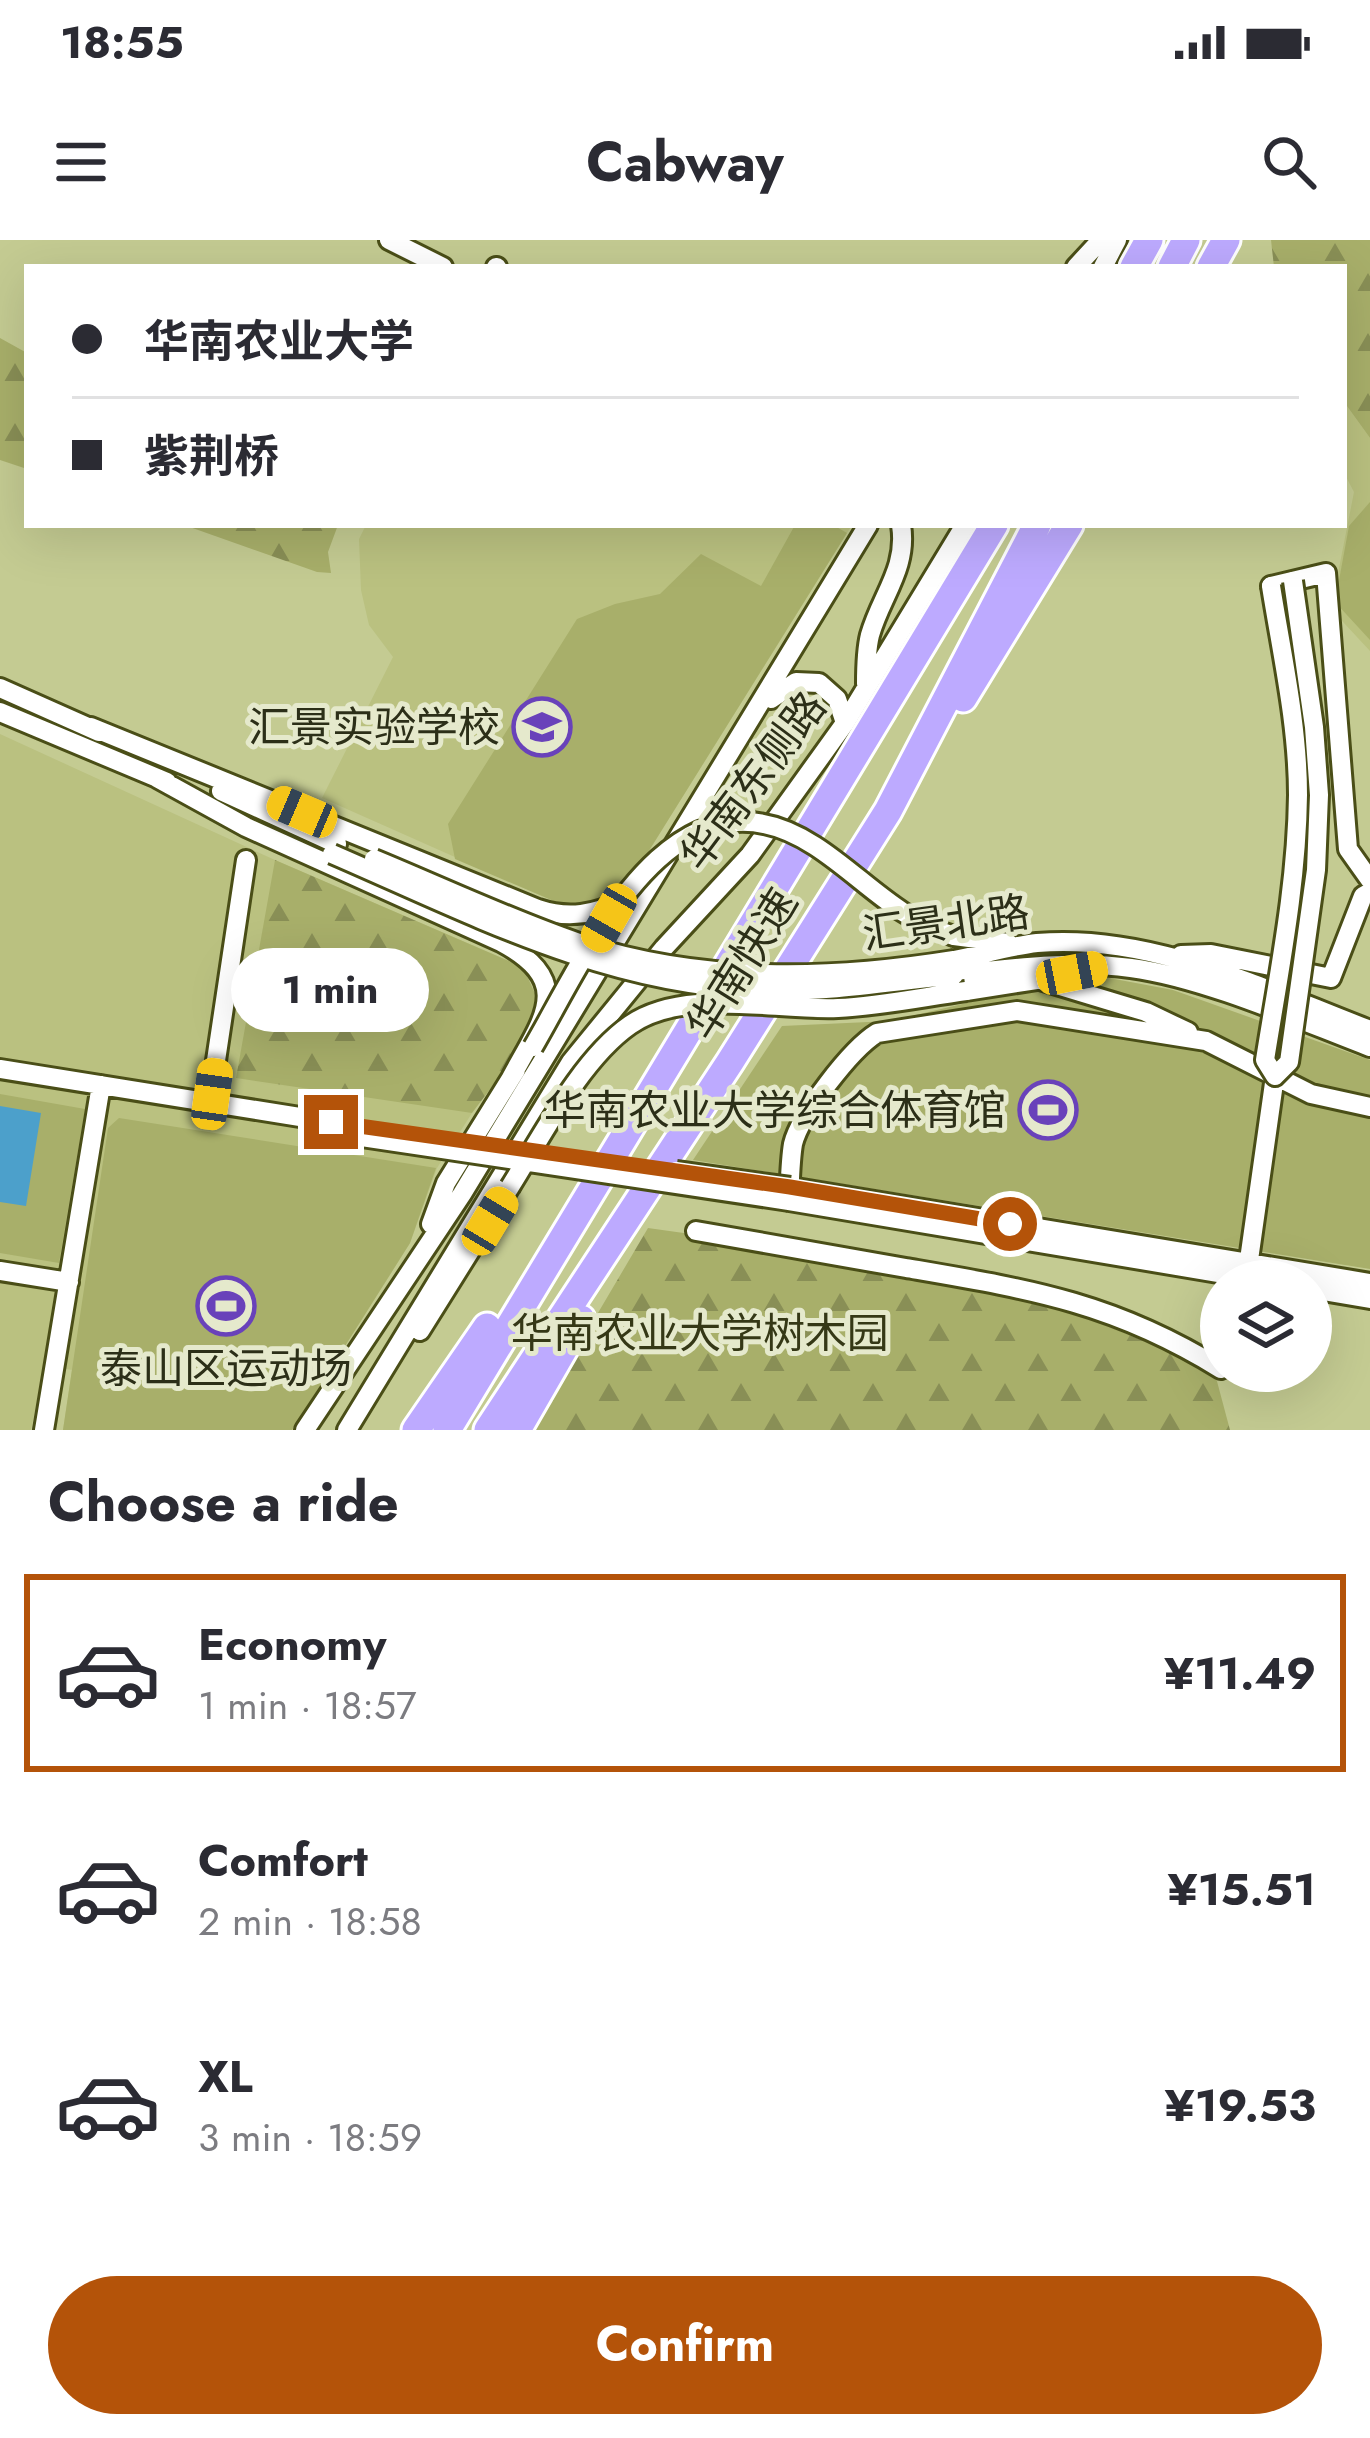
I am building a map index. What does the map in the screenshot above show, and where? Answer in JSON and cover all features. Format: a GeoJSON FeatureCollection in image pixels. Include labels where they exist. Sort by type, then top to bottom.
{"type":"FeatureCollection","features":[{"type":"Feature","properties":{"kind":"highway","name":"华南快速"},"geometry":{"type":"LineString","coordinates":[[447,1430],[992,528]]}},
{"type":"Feature","properties":{"kind":"highway","name":"华南快速"},"geometry":{"type":"LineString","coordinates":[[488,1430],[888,811],[1035,528]]}},
{"type":"Feature","properties":{"kind":"highway"},"geometry":{"type":"LineString","coordinates":[[888,811],[991,658],[1067,528]]}},
{"type":"Feature","properties":{"kind":"highway"},"geometry":{"type":"LineString","coordinates":[[517,1430],[730,1062]]}},
{"type":"Feature","properties":{"kind":"highway"},"geometry":{"type":"LineString","coordinates":[[416,1430],[627,1127]]}},
{"type":"Feature","properties":{"kind":"street"},"geometry":{"type":"LineString","coordinates":[[389,240],[436,264]]}},
{"type":"Feature","properties":{"kind":"street"},"geometry":{"type":"LineString","coordinates":[[1079,264],[1102,240]]}},
{"type":"Feature","properties":{"kind":"street","name":"华南东侧路"},"geometry":{"type":"LineString","coordinates":[[305,1430],[462,1194],[866,528]]}},
{"type":"Feature","properties":{"kind":"street"},"geometry":{"type":"LineString","coordinates":[[866,688],[871,631],[901,560],[901,528]]}},
{"type":"Feature","properties":{"kind":"street","name":"华南东侧路"},"geometry":{"type":"LineString","coordinates":[[348,1428],[572,1062],[664,948],[750,855],[845,723],[963,528]]}},
{"type":"Feature","properties":{"kind":"street"},"geometry":{"type":"LineString","coordinates":[[1275,1076],[1265,1060],[1294,863],[1298,790],[1293,724],[1271,586],[1326,573],[1348,849],[1370,880]]}},
{"type":"Feature","properties":{"kind":"street"},"geometry":{"type":"LineString","coordinates":[[1254,1260],[1275,1076],[1289,1062],[1319,832],[1316,743],[1293,581]]}},
{"type":"Feature","properties":{"kind":"street"},"geometry":{"type":"LineString","coordinates":[[758,712],[786,687],[807,680],[837,699],[845,723]]}},
{"type":"Feature","properties":{"kind":"street","name":"汇景北路"},"geometry":{"type":"LineString","coordinates":[[0,688],[335,849]]}},
{"type":"Feature","properties":{"kind":"street","name":"汇景北路"},"geometry":{"type":"LineString","coordinates":[[0,712],[582,944],[685,967],[772,976],[958,976],[1026,967],[1130,968],[1185,982],[1370,1047]]}},
{"type":"Feature","properties":{"kind":"street"},"geometry":{"type":"LineString","coordinates":[[91,728],[558,915],[593,912],[619,902],[672,853]]}},
{"type":"Feature","properties":{"kind":"street"},"geometry":{"type":"LineString","coordinates":[[157,778],[224,816],[501,942],[537,965],[548,982],[545,1013],[511,1078]]}},
{"type":"Feature","properties":{"kind":"street"},"geometry":{"type":"LineString","coordinates":[[423,1248],[446,1184],[636,878],[678,840],[708,828],[753,824],[785,831],[826,854],[904,916],[954,936],[1036,944]]}},
{"type":"Feature","properties":{"kind":"street"},"geometry":{"type":"LineString","coordinates":[[209,1108],[246,860]]}},
{"type":"Feature","properties":{"kind":"street"},"geometry":{"type":"LineString","coordinates":[[1165,956],[1211,953],[1330,978],[1363,896],[1370,892]]}},
{"type":"Feature","properties":{"kind":"street","name":"汇景北路"},"geometry":{"type":"LineString","coordinates":[[958,976],[1036,944],[1120,946],[1165,956],[1370,1030]]}},
{"type":"Feature","properties":{"kind":"street"},"geometry":{"type":"LineString","coordinates":[[1040,980],[1104,967]]}},
{"type":"Feature","properties":{"kind":"street"},"geometry":{"type":"LineString","coordinates":[[348,1428],[450,1289],[598,1054],[629,1025],[662,1008],[696,1003],[839,1008],[958,976],[1040,980],[1146,1012],[1311,1094],[1370,1107]]}},
{"type":"Feature","properties":{"kind":"street"},"geometry":{"type":"LineString","coordinates":[[789,1194],[794,1140],[844,1061],[877,1034],[1017,1011],[1206,1041]]}},
{"type":"Feature","properties":{"kind":"street"},"geometry":{"type":"LineString","coordinates":[[0,1069],[100,1091]]}},
{"type":"Feature","properties":{"kind":"street"},"geometry":{"type":"LineString","coordinates":[[0,1081],[100,1091],[789,1194],[1200,1267]]}},
{"type":"Feature","properties":{"kind":"street"},"geometry":{"type":"LineString","coordinates":[[44,1430],[100,1091]]}},
{"type":"Feature","properties":{"kind":"street"},"geometry":{"type":"LineString","coordinates":[[696,1232],[1047,1292],[1105,1310],[1200,1356]]}},
{"type":"Feature","properties":{"kind":"street"},"geometry":{"type":"LineString","coordinates":[[0,1271],[69,1282]]}},
{"type":"Feature","properties":{"kind":"street"},"geometry":{"type":"LineString","coordinates":[[1332,1281],[1370,1283]]}},
{"type":"Feature","properties":{"kind":"street"},"geometry":{"type":"LineString","coordinates":[[1332,1293],[1370,1299]]}},
{"type":"Feature","properties":{"kind":"shaded area"},"geometry":{"type":"Polygon","coordinates":[[[1347,406],[1370,438],[1370,651],[1331,609],[1354,492],[1347,479],[1347,406]]]}},
{"type":"Feature","properties":{"kind":"shaded area","name":"汇景实验学校"},"geometry":{"type":"Polygon","coordinates":[[[364,528],[850,528],[622,894],[563,905],[322,798],[393,657],[369,625],[361,590],[359,539],[364,528]]]}},
{"type":"Feature","properties":{"kind":"shaded area"},"geometry":{"type":"Polygon","coordinates":[[[0,734],[523,967],[472,1113],[437,1168],[410,1243],[292,1430],[63,1430],[72,1370],[44,1365],[31,1430],[0,1430],[0,734]]]}},
{"type":"Feature","properties":{"kind":"green space"},"geometry":{"type":"Polygon","coordinates":[[[1271,240],[1370,240],[1370,438],[1347,406],[1347,264],[1274,264],[1271,240]]]}},
{"type":"Feature","properties":{"kind":"green space"},"geometry":{"type":"Polygon","coordinates":[[[0,338],[24,351],[24,468],[0,460],[0,338]]]}},
{"type":"Feature","properties":{"kind":"green space"},"geometry":{"type":"Polygon","coordinates":[[[1370,502],[1370,640],[1335,602],[1349,526],[1370,502]]]}},
{"type":"Feature","properties":{"kind":"green space"},"geometry":{"type":"Polygon","coordinates":[[[192,528],[337,528],[328,552],[331,573],[192,528]]]}},
{"type":"Feature","properties":{"kind":"green space"},"geometry":{"type":"Polygon","coordinates":[[[793,528],[838,528],[847,533],[622,894],[586,906],[563,905],[455,859],[448,824],[577,619],[660,594],[701,554],[761,586],[793,528]]]}},
{"type":"Feature","properties":{"kind":"green space"},"geometry":{"type":"Polygon","coordinates":[[[275,860],[523,967],[538,1000],[532,1034],[472,1113],[236,1078],[275,860]]]}},
{"type":"Feature","properties":{"kind":"green space","name":"华南农业大学综合体育馆"},"geometry":{"type":"Polygon","coordinates":[[[1104,977],[1173,990],[1370,1060],[1370,1269],[693,1160],[782,1026],[890,1021],[1039,986],[1104,977]]]}},
{"type":"Feature","properties":{"kind":"green space"},"geometry":{"type":"Polygon","coordinates":[[[0,1094],[85,1109],[59,1263],[0,1253],[0,1094]]]}},
{"type":"Feature","properties":{"kind":"green space","name":"泰山区运动场"},"geometry":{"type":"Polygon","coordinates":[[[119,1118],[436,1168],[410,1243],[292,1430],[63,1430],[108,1128],[119,1118]]]}},
{"type":"Feature","properties":{"kind":"green space","name":"华南农业大学树木园"},"geometry":{"type":"Polygon","coordinates":[[[648,1228],[1048,1284],[1047,1301],[1200,1364],[1200,1392],[1220,1392],[1230,1430],[529,1430],[648,1228]]]}},
{"type":"Feature","properties":{"kind":"water"},"geometry":{"type":"Polygon","coordinates":[[[0,1106],[41,1113],[26,1206],[0,1202],[0,1106]]]}},
{"type":"Feature","properties":{"kind":"place","name":"汇景实验学校"},"geometry":{"type":"Point","coordinates":[542,727]}},
{"type":"Feature","properties":{"kind":"place","name":"华南农业大学综合体育馆"},"geometry":{"type":"Point","coordinates":[1048,1110]}},
{"type":"Feature","properties":{"kind":"place","name":"泰山区运动场"},"geometry":{"type":"Point","coordinates":[226,1306]}},
{"type":"Feature","properties":{"kind":"route"},"geometry":{"type":"LineString","coordinates":[[331,1122],[790,1187],[1010,1224]]}}]}
